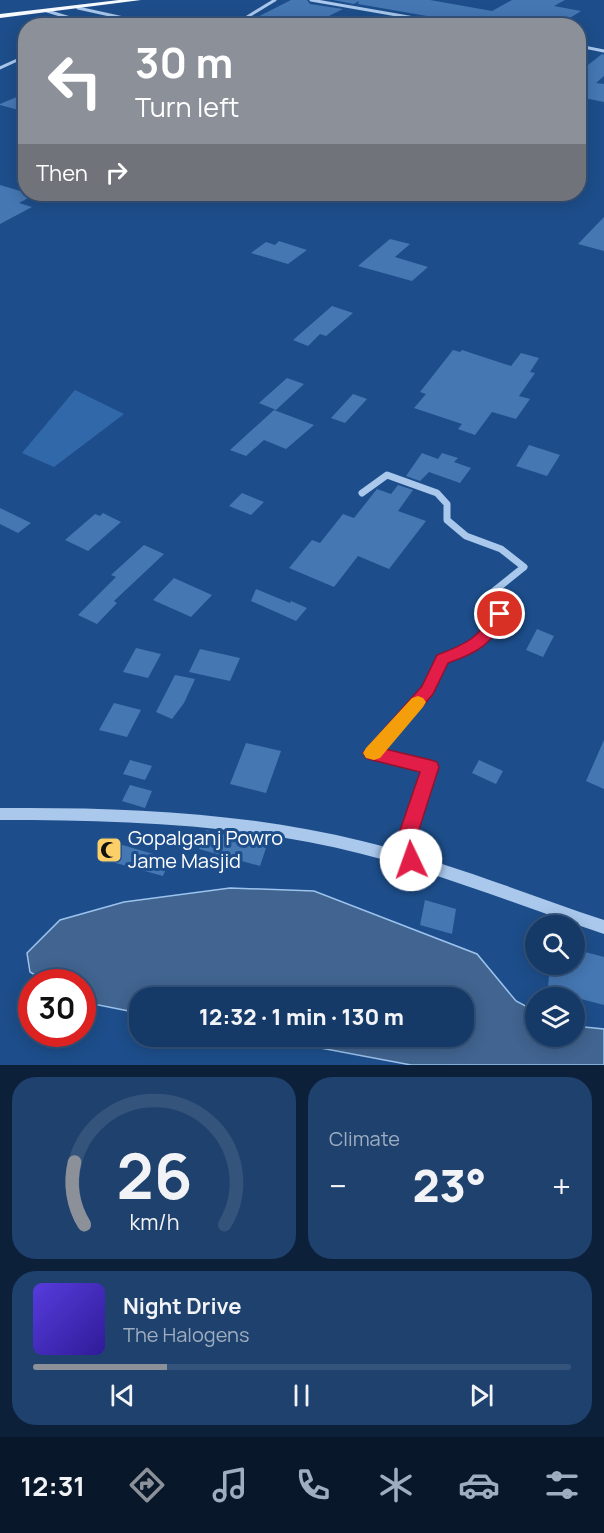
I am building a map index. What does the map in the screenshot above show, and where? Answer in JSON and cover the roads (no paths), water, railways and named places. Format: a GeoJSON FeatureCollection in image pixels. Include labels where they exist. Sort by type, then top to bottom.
{"type":"FeatureCollection","features":[{"type":"Feature","properties":{"kind":"highway"},"geometry":{"type":"LineString","coordinates":[[0,16],[137,0]]}},
{"type":"Feature","properties":{"kind":"street"},"geometry":{"type":"LineString","coordinates":[[246,18],[275,0]]}},
{"type":"Feature","properties":{"kind":"street"},"geometry":{"type":"LineString","coordinates":[[311,0],[414,18]]}},
{"type":"Feature","properties":{"kind":"street"},"geometry":{"type":"LineString","coordinates":[[78,8],[123,18]]}},
{"type":"Feature","properties":{"kind":"street"},"geometry":{"type":"LineString","coordinates":[[47,11],[70,18]]}},
{"type":"Feature","properties":{"kind":"street"},"geometry":{"type":"LineString","coordinates":[[586,47],[604,51]]}},
{"type":"Feature","properties":{"kind":"street"},"geometry":{"type":"LineString","coordinates":[[0,68],[18,60]]}},
{"type":"Feature","properties":{"kind":"street"},"geometry":{"type":"LineString","coordinates":[[362,493],[387,475],[437,493],[447,504],[447,520],[466,536],[501,549],[524,567],[484,599],[500,614],[488,635],[470,649],[442,659],[428,690],[372,753],[431,767],[406,839],[411,860]]}},
{"type":"Feature","properties":{"kind":"street"},"geometry":{"type":"LineString","coordinates":[[0,814],[68,813],[230,823],[292,832],[411,860],[604,927]]}},
{"type":"Feature","properties":{"kind":"place","name":"Gopalganj Powro Jame Masjid"},"geometry":{"type":"Point","coordinates":[109,850]}}]}
